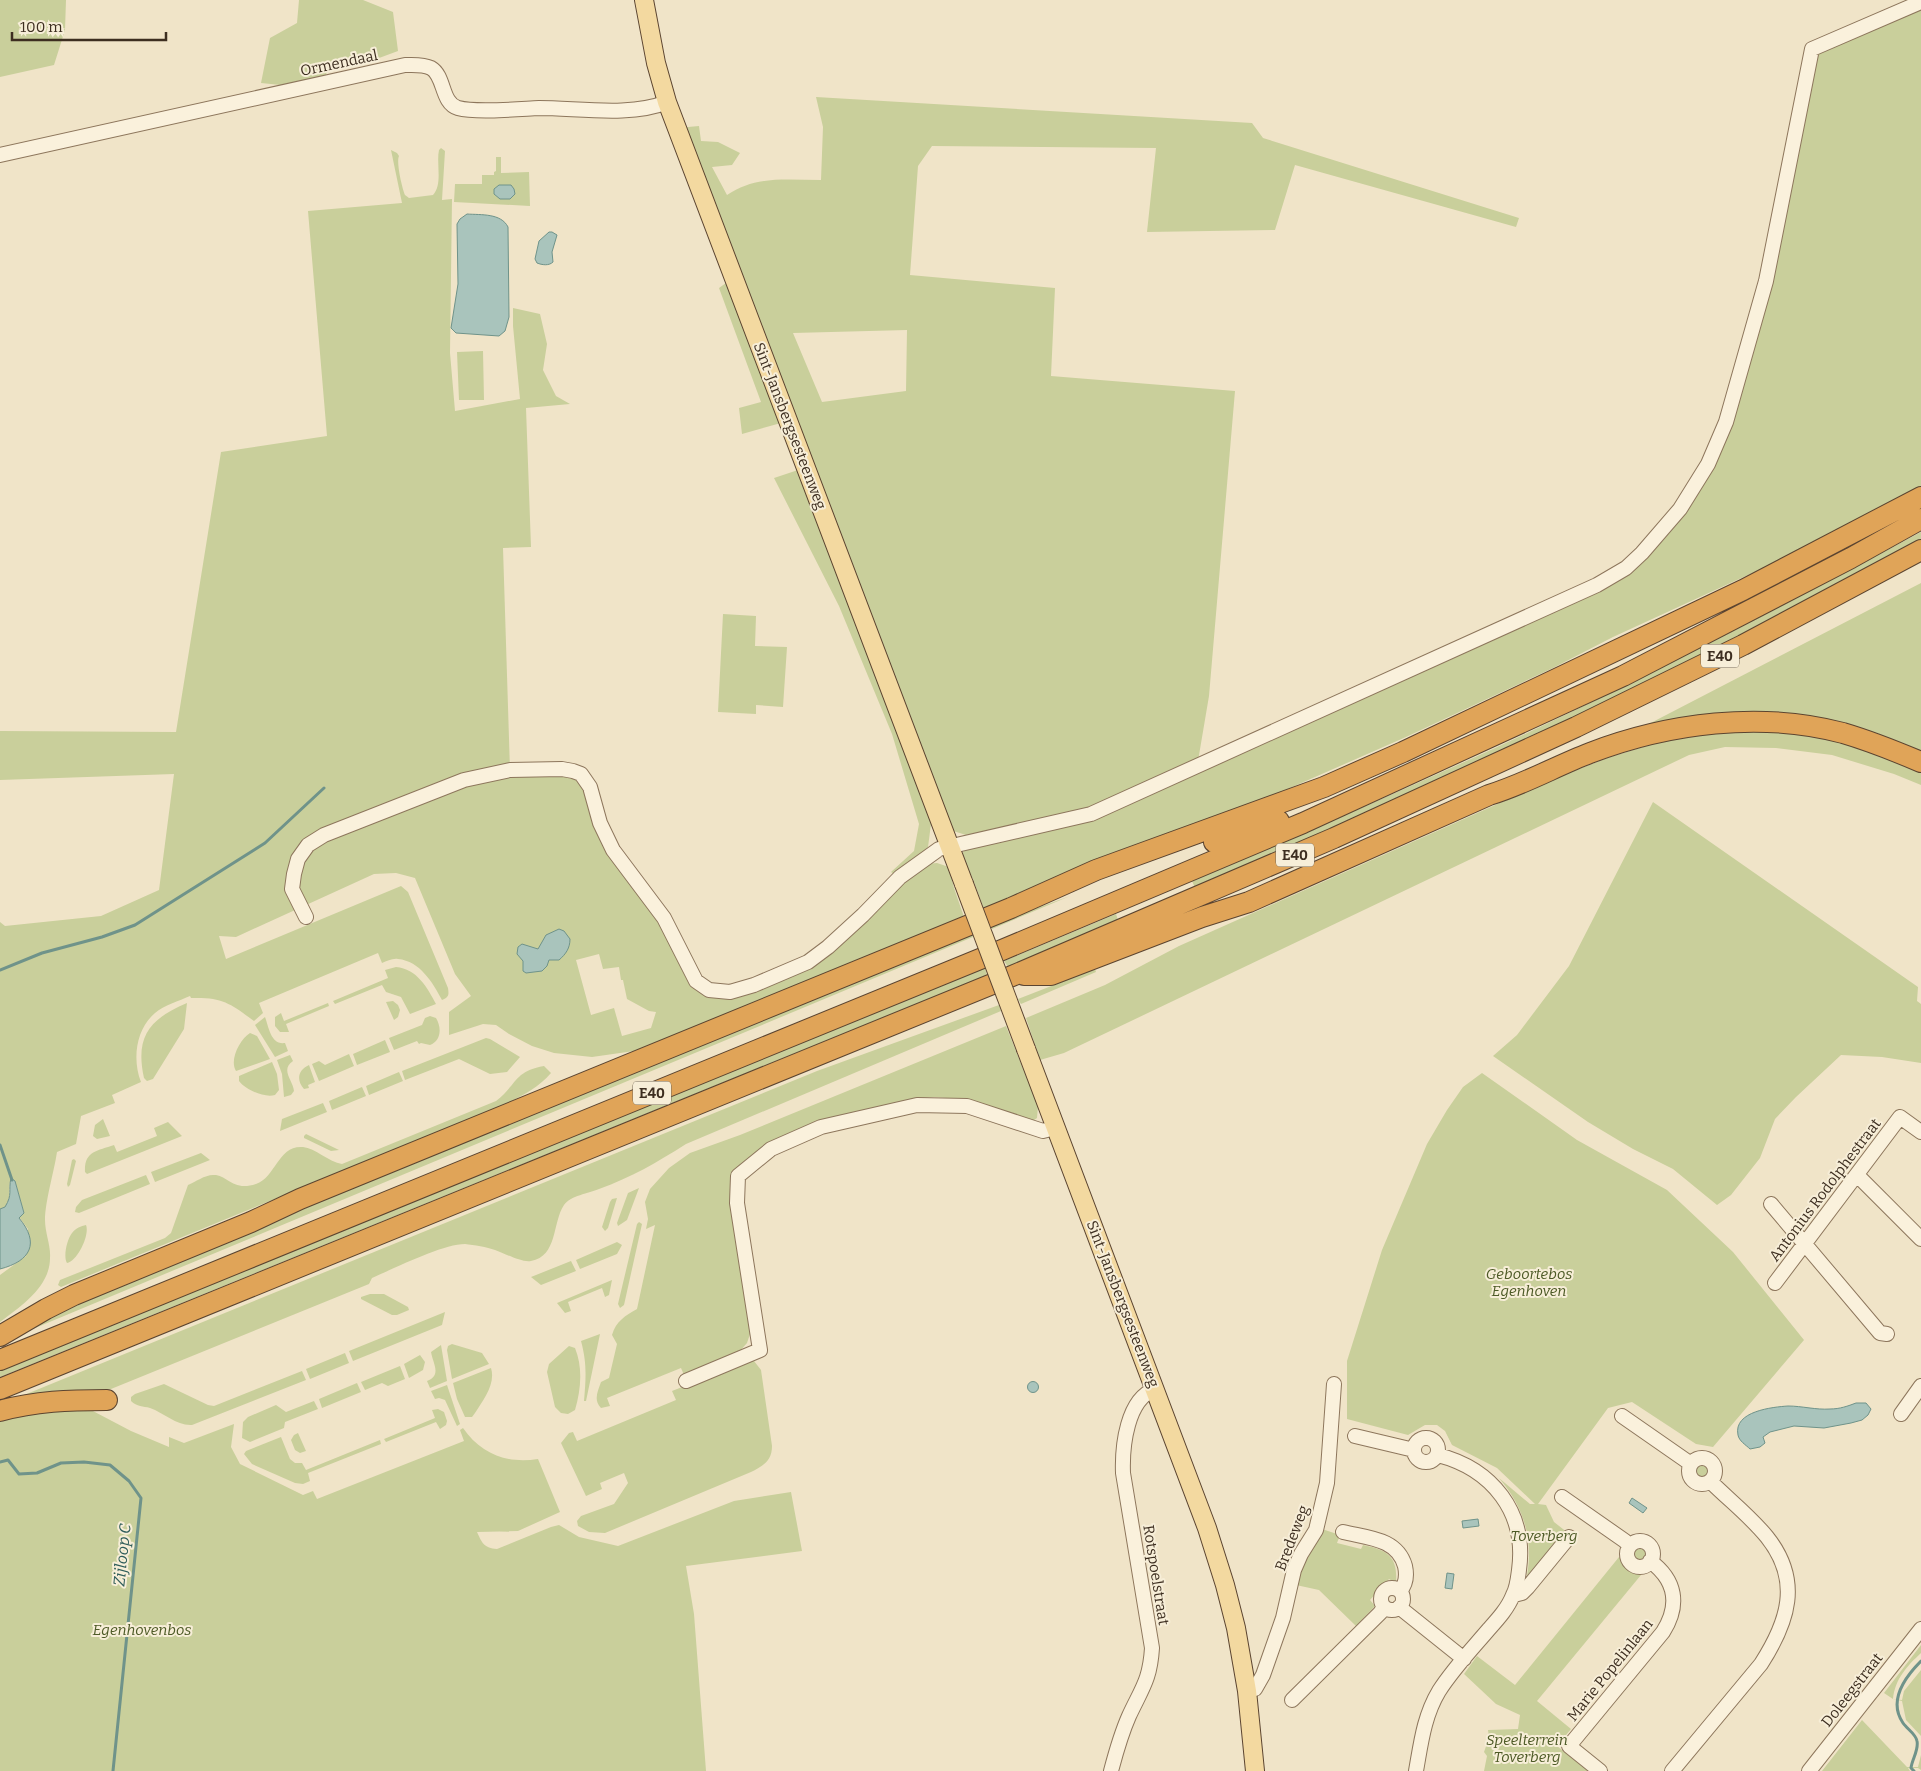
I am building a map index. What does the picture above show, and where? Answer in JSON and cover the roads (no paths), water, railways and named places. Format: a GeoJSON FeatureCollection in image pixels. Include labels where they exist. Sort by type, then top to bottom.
{"type":"FeatureCollection","features":[{"type":"Feature","properties":{"kind":"highway"},"geometry":{"type":"LineString","coordinates":[[0,1336],[74,1295],[251,1222],[300,1199],[1011,908],[1096,870],[1324,786],[1403,752],[1744,590],[1921,497]]}},
{"type":"Feature","properties":{"kind":"highway","name":"E40"},"geometry":{"type":"LineString","coordinates":[[0,1360],[1002,950],[1303,823],[1623,676],[1921,520]]}},
{"type":"Feature","properties":{"kind":"highway","name":"E40"},"geometry":{"type":"LineString","coordinates":[[0,1389],[1012,976],[1334,838],[1576,727],[1743,645],[1921,550]]}},
{"type":"Feature","properties":{"kind":"highway"},"geometry":{"type":"LineString","coordinates":[[1012,976],[1051,975],[1202,917],[1249,902],[1490,795],[1514,787],[1590,753],[1644,735],[1690,725],[1738,722],[1788,724],[1841,733],[1880,745],[1921,762]]}},
{"type":"Feature","properties":{"kind":"highway"},"geometry":{"type":"LineString","coordinates":[[1490,795],[1536,764],[1576,727]]}},
{"type":"Feature","properties":{"kind":"highway"},"geometry":{"type":"LineString","coordinates":[[1011,908],[1278,821],[1303,823]]}},
{"type":"Feature","properties":{"kind":"highway"},"geometry":{"type":"LineString","coordinates":[[0,1411],[58,1401],[107,1400]]}},
{"type":"Feature","properties":{"kind":"main road","name":"Sint-Jansbergsesteenweg"},"geometry":{"type":"LineString","coordinates":[[644,0],[656,63],[668,102],[1207,1528],[1236,1628],[1247,1691],[1255,1771]]}},
{"type":"Feature","properties":{"kind":"street"},"geometry":{"type":"LineString","coordinates":[[306,917],[292,889],[294,874],[298,859],[308,845],[324,835],[464,780],[510,770],[562,769],[580,774],[590,787],[600,823],[613,850],[664,918],[696,981],[709,990],[730,992],[754,985],[808,962],[828,947],[863,915],[900,877],[939,849],[1091,814],[1597,586],[1626,568],[1642,553],[1680,509],[1708,464],[1726,422],[1764,287],[1812,49],[1921,2]]}},
{"type":"Feature","properties":{"kind":"street","name":"Ormendaal"},"geometry":{"type":"LineString","coordinates":[[0,155],[404,65],[417,65],[430,68],[436,72],[446,95],[454,106],[469,110],[564,108],[614,110],[659,105],[668,102]]}},
{"type":"Feature","properties":{"kind":"street"},"geometry":{"type":"LineString","coordinates":[[686,1381],[760,1350],[737,1203],[738,1176],[771,1149],[821,1127],[917,1105],[967,1106],[1043,1131],[1047,1130]]}},
{"type":"Feature","properties":{"kind":"street","name":"Antonius Rodolphestraat"},"geometry":{"type":"LineString","coordinates":[[1775,1284],[1900,1117],[1921,1132]]}},
{"type":"Feature","properties":{"kind":"street"},"geometry":{"type":"LineString","coordinates":[[1857,1175],[1921,1240]]}},
{"type":"Feature","properties":{"kind":"street"},"geometry":{"type":"LineString","coordinates":[[1771,1204],[1880,1333],[1887,1334]]}},
{"type":"Feature","properties":{"kind":"street","name":"Bredeweg"},"geometry":{"type":"LineString","coordinates":[[1247,1691],[1255,1689],[1263,1676],[1283,1618],[1294,1570],[1301,1554],[1316,1530],[1327,1483],[1334,1384]]}},
{"type":"Feature","properties":{"kind":"street"},"geometry":{"type":"LineString","coordinates":[[1901,1414],[1921,1386]]}},
{"type":"Feature","properties":{"kind":"street","name":"Rotspoelstraat"},"geometry":{"type":"LineString","coordinates":[[1110,1771],[1120,1740],[1145,1686],[1151,1668],[1152,1648],[1123,1472],[1122,1454],[1134,1408],[1143,1394],[1155,1389]]}},
{"type":"Feature","properties":{"kind":"street"},"geometry":{"type":"LineString","coordinates":[[1622,1416],[1691,1464],[1689,1472],[1692,1480],[1699,1484],[1710,1481],[1757,1526],[1776,1551],[1786,1577],[1787,1605],[1783,1624],[1773,1645],[1761,1664],[1672,1771]]}},
{"type":"Feature","properties":{"kind":"street"},"geometry":{"type":"LineString","coordinates":[[1355,1436],[1414,1450],[1418,1458],[1424,1462],[1431,1461],[1438,1455],[1457,1460],[1479,1473],[1491,1483],[1509,1507],[1520,1540],[1520,1558],[1514,1595],[1504,1611],[1439,1691],[1429,1710],[1423,1729],[1416,1771]]}},
{"type":"Feature","properties":{"kind":"street","name":"Marie Popelinlaan"},"geometry":{"type":"LineString","coordinates":[[1562,1497],[1625,1541],[1629,1546],[1628,1558],[1634,1565],[1642,1566],[1650,1561],[1661,1569],[1669,1580],[1673,1591],[1674,1605],[1670,1621],[1663,1632],[1569,1746],[1600,1771]]}},
{"type":"Feature","properties":{"kind":"street"},"geometry":{"type":"LineString","coordinates":[[1343,1532],[1385,1543],[1400,1553],[1407,1574],[1404,1586],[1400,1591]]}},
{"type":"Feature","properties":{"kind":"street"},"geometry":{"type":"LineString","coordinates":[[1514,1595],[1522,1593],[1528,1587],[1569,1537]]}},
{"type":"Feature","properties":{"kind":"street"},"geometry":{"type":"LineString","coordinates":[[1292,1700],[1380,1613],[1384,1607],[1381,1596],[1384,1591],[1394,1588],[1400,1591],[1403,1599],[1399,1607],[1392,1610],[1384,1607]]}},
{"type":"Feature","properties":{"kind":"street"},"geometry":{"type":"LineString","coordinates":[[1399,1607],[1464,1659]]}},
{"type":"Feature","properties":{"kind":"street","name":"Doleegstraat"},"geometry":{"type":"LineString","coordinates":[[1809,1771],[1921,1628]]}},
{"type":"Feature","properties":{"kind":"water"},"geometry":{"type":"Polygon","coordinates":[[[499,185],[511,185],[515,194],[510,199],[500,199],[494,194],[494,189],[499,185]]]}},
{"type":"Feature","properties":{"kind":"water"},"geometry":{"type":"Polygon","coordinates":[[[467,214],[496,217],[505,222],[508,227],[509,317],[505,331],[499,336],[456,333],[451,328],[458,284],[457,224],[467,214]]]}},
{"type":"Feature","properties":{"kind":"water"},"geometry":{"type":"Polygon","coordinates":[[[549,232],[557,235],[552,252],[553,262],[543,265],[537,263],[535,259],[539,241],[549,232]]]}},
{"type":"Feature","properties":{"kind":"water"},"geometry":{"type":"Polygon","coordinates":[[[559,929],[564,931],[570,939],[564,955],[559,960],[549,960],[547,966],[542,971],[526,973],[523,971],[523,961],[517,954],[518,947],[522,944],[538,949],[546,935],[559,929]]]}},
{"type":"Feature","properties":{"kind":"water"},"geometry":{"type":"Polygon","coordinates":[[[11,1178],[15,1181],[24,1213],[19,1218],[29,1235],[30,1243],[29,1250],[25,1256],[11,1266],[0,1269],[0,1209],[5,1207],[9,1199],[11,1178]]]}},
{"type":"Feature","properties":{"kind":"water"},"geometry":{"type":"Polygon","coordinates":[[[1033,1381],[1039,1387],[1033,1393],[1027,1387],[1033,1381]]]}},
{"type":"Feature","properties":{"kind":"water"},"geometry":{"type":"Polygon","coordinates":[[[1856,1403],[1866,1403],[1871,1409],[1862,1420],[1824,1428],[1794,1426],[1770,1432],[1763,1437],[1765,1443],[1760,1447],[1750,1449],[1741,1441],[1738,1435],[1738,1427],[1742,1420],[1764,1409],[1788,1406],[1834,1409],[1856,1403]]]}},
{"type":"Feature","properties":{"kind":"water"},"geometry":{"type":"Polygon","coordinates":[[[1632,1498],[1647,1508],[1643,1513],[1629,1503],[1632,1498]]]}},
{"type":"Feature","properties":{"kind":"water"},"geometry":{"type":"Polygon","coordinates":[[[1478,1519],[1479,1526],[1463,1528],[1462,1521],[1478,1519]]]}},
{"type":"Feature","properties":{"kind":"water"},"geometry":{"type":"Polygon","coordinates":[[[1447,1573],[1454,1574],[1452,1589],[1445,1588],[1447,1573]]]}},
{"type":"Feature","properties":{"kind":"waterway"},"geometry":{"type":"LineString","coordinates":[[0,970],[42,953],[102,937],[135,925],[265,843],[324,788]]}},
{"type":"Feature","properties":{"kind":"waterway"},"geometry":{"type":"LineString","coordinates":[[0,1145],[12,1180]]}},
{"type":"Feature","properties":{"kind":"waterway","name":"Zijloop C"},"geometry":{"type":"LineString","coordinates":[[0,1462],[8,1460],[19,1474],[37,1473],[61,1463],[84,1462],[110,1465],[129,1481],[141,1498],[113,1771]]}},
{"type":"Feature","properties":{"kind":"waterway"},"geometry":{"type":"LineString","coordinates":[[1914,1771],[1911,1768],[1917,1748],[1917,1741],[1903,1723],[1897,1706],[1900,1690],[1904,1682],[1921,1661]]}},
{"type":"Feature","properties":{"kind":"park label","name":"Geboortebos Egenhoven"},"geometry":{"type":"Point","coordinates":[1529,1282]}},
{"type":"Feature","properties":{"kind":"park label","name":"Toverberg"},"geometry":{"type":"Point","coordinates":[1544,1536]}},
{"type":"Feature","properties":{"kind":"park label","name":"Egenhovenbos"},"geometry":{"type":"Point","coordinates":[142,1630]}},
{"type":"Feature","properties":{"kind":"park label","name":"Speelterrein Toverberg"},"geometry":{"type":"Point","coordinates":[1527,1748]}}]}
